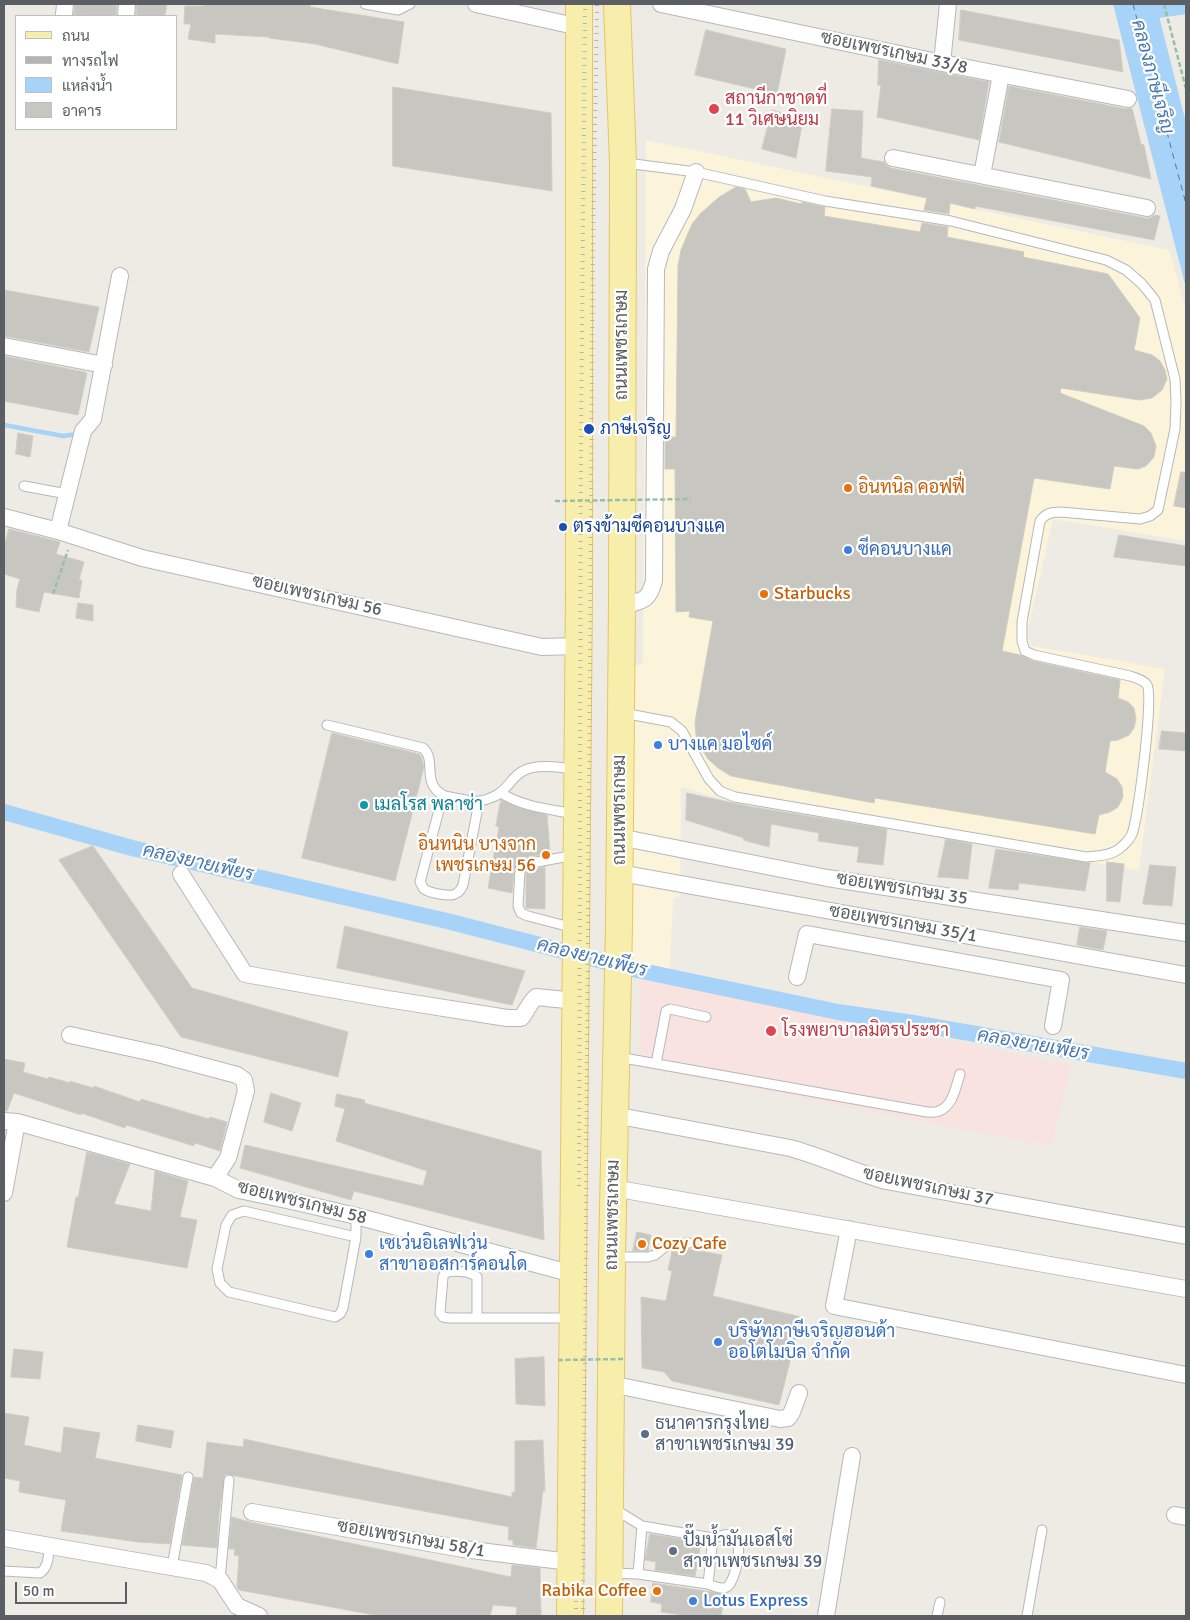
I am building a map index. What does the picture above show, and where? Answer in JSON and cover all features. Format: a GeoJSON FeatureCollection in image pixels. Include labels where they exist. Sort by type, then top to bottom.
{"type":"FeatureCollection","features":[{"type":"Feature","properties":{"kind":"main road","name":"ถนนเพชรเกษม"},"geometry":{"type":"LineString","coordinates":[[609,1616],[614,1365],[612,1257],[620,873],[622,606],[623,163],[617,4]]}},
{"type":"Feature","properties":{"kind":"main road"},"geometry":{"type":"LineString","coordinates":[[570,1616],[569,1350],[573,1274],[578,646],[579,16]]}},
{"type":"Feature","properties":{"kind":"main road"},"geometry":{"type":"LineString","coordinates":[[569,1350],[582,1350],[594,1353],[602,1353],[608,1350],[614,1365]]}},
{"type":"Feature","properties":{"kind":"street"},"geometry":{"type":"LineString","coordinates":[[476,4],[579,16]]}},
{"type":"Feature","properties":{"kind":"street","name":"ซอยเพชรเกษม 33/8"},"geometry":{"type":"LineString","coordinates":[[661,4],[1000,75],[1128,99]]}},
{"type":"Feature","properties":{"kind":"street"},"geometry":{"type":"LineString","coordinates":[[942,63],[948,4]]}},
{"type":"Feature","properties":{"kind":"street"},"geometry":{"type":"LineString","coordinates":[[982,175],[1000,75]]}},
{"type":"Feature","properties":{"kind":"street"},"geometry":{"type":"LineString","coordinates":[[893,158],[1147,208]]}},
{"type":"Feature","properties":{"kind":"street"},"geometry":{"type":"LineString","coordinates":[[622,606],[644,600],[650,594],[654,581],[656,269],[661,251],[683,209],[696,172]]}},
{"type":"Feature","properties":{"kind":"street"},"geometry":{"type":"LineString","coordinates":[[65,533],[67,494],[82,433],[93,419],[120,276]]}},
{"type":"Feature","properties":{"kind":"street"},"geometry":{"type":"LineString","coordinates":[[4,346],[103,365]]}},
{"type":"Feature","properties":{"kind":"street","name":"ซอยเพชรเกษม 56"},"geometry":{"type":"LineString","coordinates":[[4,517],[65,533],[142,558],[542,647],[578,646]]}},
{"type":"Feature","properties":{"kind":"street","name":"ซอยเพชรเกษม 35"},"geometry":{"type":"LineString","coordinates":[[620,837],[827,878],[1186,933]]}},
{"type":"Feature","properties":{"kind":"street","name":"ซอยเพชรเกษม 35/1"},"geometry":{"type":"LineString","coordinates":[[620,873],[1186,975]]}},
{"type":"Feature","properties":{"kind":"street"},"geometry":{"type":"LineString","coordinates":[[181,874],[245,974],[507,1018],[520,1018],[527,1012],[530,1002],[536,997],[576,1001]]}},
{"type":"Feature","properties":{"kind":"street"},"geometry":{"type":"LineString","coordinates":[[821,937],[825,910]]}},
{"type":"Feature","properties":{"kind":"street"},"geometry":{"type":"LineString","coordinates":[[797,977],[807,934],[1061,980],[1053,1026]]}},
{"type":"Feature","properties":{"kind":"street"},"geometry":{"type":"LineString","coordinates":[[70,1035],[158,1054],[237,1075],[244,1080],[246,1091],[228,1158],[215,1178]]}},
{"type":"Feature","properties":{"kind":"street","name":"ซอยเพชรเกษม 37"},"geometry":{"type":"LineString","coordinates":[[614,1115],[790,1148],[886,1181],[1186,1236]]}},
{"type":"Feature","properties":{"kind":"street"},"geometry":{"type":"LineString","coordinates":[[4,1193],[11,1122]]}},
{"type":"Feature","properties":{"kind":"street","name":"ซอยเพชรเกษม 58"},"geometry":{"type":"LineString","coordinates":[[11,1122],[215,1178],[239,1190],[356,1216],[573,1274]]}},
{"type":"Feature","properties":{"kind":"street"},"geometry":{"type":"LineString","coordinates":[[613,1188],[1186,1290]]}},
{"type":"Feature","properties":{"kind":"street"},"geometry":{"type":"LineString","coordinates":[[849,1229],[834,1306],[1186,1375]]}},
{"type":"Feature","properties":{"kind":"street"},"geometry":{"type":"LineString","coordinates":[[614,1365],[780,1418],[788,1418],[799,1393]]}},
{"type":"Feature","properties":{"kind":"street"},"geometry":{"type":"LineString","coordinates":[[826,1616],[852,1456]]}},
{"type":"Feature","properties":{"kind":"street","name":"ซอยเพชรเกษม 58/1"},"geometry":{"type":"LineString","coordinates":[[252,1512],[463,1548],[570,1562]]}},
{"type":"Feature","properties":{"kind":"street"},"geometry":{"type":"LineString","coordinates":[[4,1538],[206,1573],[220,1580],[236,1606],[259,1616]]}},
{"type":"Feature","properties":{"kind":"lane"},"geometry":{"type":"LineString","coordinates":[[365,4],[398,10],[410,4]]}},
{"type":"Feature","properties":{"kind":"lane"},"geometry":{"type":"LineString","coordinates":[[621,713],[671,722],[682,731],[709,779],[720,791],[735,797],[1086,857],[1105,855],[1119,849],[1131,836],[1136,819],[1148,727],[1150,694],[1147,685],[1140,679],[1130,676],[1034,655],[1025,651],[1022,641],[1022,622],[1040,521],[1045,514],[1061,512],[1140,519],[1150,516],[1158,510],[1175,429],[1176,401],[1175,379],[1155,300],[1142,284],[1131,275],[1106,260],[950,221],[825,201],[696,172],[623,163]]}},
{"type":"Feature","properties":{"kind":"lane"},"geometry":{"type":"LineString","coordinates":[[24,486],[67,494]]}},
{"type":"Feature","properties":{"kind":"lane"},"geometry":{"type":"LineString","coordinates":[[327,725],[423,748],[427,751],[429,757],[429,776],[431,782],[443,795],[479,802],[501,793],[513,777],[524,770],[538,767],[577,769]]}},
{"type":"Feature","properties":{"kind":"lane"},"geometry":{"type":"LineString","coordinates":[[501,793],[522,804],[577,814]]}},
{"type":"Feature","properties":{"kind":"lane"},"geometry":{"type":"LineString","coordinates":[[443,795],[420,882],[426,890],[447,895],[456,894],[463,885],[479,802]]}},
{"type":"Feature","properties":{"kind":"lane"},"geometry":{"type":"LineString","coordinates":[[576,855],[523,866],[520,870],[518,906],[521,913],[576,931]]}},
{"type":"Feature","properties":{"kind":"lane"},"geometry":{"type":"LineString","coordinates":[[656,1064],[666,1011],[670,1009],[706,1017]]}},
{"type":"Feature","properties":{"kind":"lane"},"geometry":{"type":"LineString","coordinates":[[616,1056],[927,1112],[939,1111],[948,1103],[953,1095],[960,1074]]}},
{"type":"Feature","properties":{"kind":"lane"},"geometry":{"type":"LineString","coordinates":[[356,1216],[356,1237],[343,1308],[340,1314],[335,1317],[229,1292],[220,1283],[217,1269],[226,1225],[232,1215],[244,1211],[356,1237]]}},
{"type":"Feature","properties":{"kind":"lane"},"geometry":{"type":"LineString","coordinates":[[612,1257],[648,1257],[656,1255],[667,1245],[689,1243]]}},
{"type":"Feature","properties":{"kind":"lane"},"geometry":{"type":"LineString","coordinates":[[477,1318],[477,1277],[473,1274],[445,1272],[440,1313],[443,1317],[477,1318],[569,1350]]}},
{"type":"Feature","properties":{"kind":"lane"},"geometry":{"type":"LineString","coordinates":[[172,1567],[188,1477]]}},
{"type":"Feature","properties":{"kind":"lane"},"geometry":{"type":"LineString","coordinates":[[220,1580],[229,1480]]}},
{"type":"Feature","properties":{"kind":"lane"},"geometry":{"type":"LineString","coordinates":[[610,1506],[642,1526],[713,1538],[730,1534],[735,1536],[739,1544],[734,1576],[727,1587],[722,1588],[708,1584],[638,1574],[610,1573]]}},
{"type":"Feature","properties":{"kind":"lane"},"geometry":{"type":"LineString","coordinates":[[638,1574],[642,1526]]}},
{"type":"Feature","properties":{"kind":"lane"},"geometry":{"type":"LineString","coordinates":[[1027,1616],[1042,1530]]}},
{"type":"Feature","properties":{"kind":"lane"},"geometry":{"type":"LineString","coordinates":[[708,1584],[713,1538]]}},
{"type":"Feature","properties":{"kind":"lane"},"geometry":{"type":"LineString","coordinates":[[4,1571],[40,1572],[45,1570],[50,1545]]}},
{"type":"Feature","properties":{"kind":"lane"},"geometry":{"type":"LineString","coordinates":[[937,1616],[940,1602]]}},
{"type":"Feature","properties":{"kind":"path"},"geometry":{"type":"LineString","coordinates":[[1164,4],[1186,89]]}},
{"type":"Feature","properties":{"kind":"path"},"geometry":{"type":"LineString","coordinates":[[555,501],[691,499]]}},
{"type":"Feature","properties":{"kind":"path"},"geometry":{"type":"LineString","coordinates":[[53,594],[65,533]]}},
{"type":"Feature","properties":{"kind":"path"},"geometry":{"type":"LineString","coordinates":[[569,1350],[614,1365]]}},
{"type":"Feature","properties":{"kind":"shaded area","name":"ซีคอนบางแค"},"geometry":{"type":"Polygon","coordinates":[[[646,140],[1169,250],[1186,310],[1186,541],[1053,519],[1027,634],[1032,646],[1165,669],[1139,870],[742,804],[681,787],[680,896],[673,899],[670,969],[626,959],[628,667],[643,664],[646,140]]]}},
{"type":"Feature","properties":{"kind":"shaded area","name":"โรงพยาบาลมิตรประชา"},"geometry":{"type":"Polygon","coordinates":[[[639,976],[732,998],[1071,1065],[1051,1146],[640,1067],[639,976]]]}},
{"type":"Feature","properties":{"kind":"water","name":"คลองภาษีเจริญ"},"geometry":{"type":"Polygon","coordinates":[[[1113,4],[1156,4],[1186,123],[1186,288],[1113,4]]]}},
{"type":"Feature","properties":{"kind":"building"},"geometry":{"type":"Polygon","coordinates":[[[75,4],[117,4],[116,15],[74,15],[75,4]]]}},
{"type":"Feature","properties":{"kind":"building"},"geometry":{"type":"Polygon","coordinates":[[[137,4],[167,4],[165,15],[136,15],[137,4]]]}},
{"type":"Feature","properties":{"kind":"building"},"geometry":{"type":"Polygon","coordinates":[[[203,4],[311,4],[310,7],[404,22],[398,64],[315,44],[269,37],[215,34],[215,43],[188,39],[191,24],[184,24],[185,6],[203,6],[203,4]]]}},
{"type":"Feature","properties":{"kind":"building"},"geometry":{"type":"Polygon","coordinates":[[[961,10],[1119,40],[1123,72],[959,40],[961,10]]]}},
{"type":"Feature","properties":{"kind":"building"},"geometry":{"type":"Polygon","coordinates":[[[706,30],[786,49],[777,94],[695,75],[706,30]]]}},
{"type":"Feature","properties":{"kind":"building"},"geometry":{"type":"Polygon","coordinates":[[[879,60],[989,82],[979,140],[877,117],[881,85],[878,85],[879,60]]]}},
{"type":"Feature","properties":{"kind":"building"},"geometry":{"type":"Polygon","coordinates":[[[1009,86],[1126,109],[1132,108],[1141,144],[1144,145],[1151,179],[999,142],[1009,86]]]}},
{"type":"Feature","properties":{"kind":"building"},"geometry":{"type":"Polygon","coordinates":[[[393,87],[551,113],[552,191],[393,166],[393,87]]]}},
{"type":"Feature","properties":{"kind":"building"},"geometry":{"type":"Polygon","coordinates":[[[832,109],[863,111],[861,158],[884,162],[891,168],[1145,218],[1150,218],[1154,215],[1160,216],[1154,240],[975,206],[975,209],[950,203],[949,214],[924,210],[927,198],[871,186],[872,177],[826,171],[832,109]]]}},
{"type":"Feature","properties":{"kind":"building"},"geometry":{"type":"Polygon","coordinates":[[[772,110],[803,119],[796,158],[762,149],[772,110]]]}},
{"type":"Feature","properties":{"kind":"building","name":"ซีคอนบางแค"},"geometry":{"type":"Polygon","coordinates":[[[736,187],[745,189],[751,202],[776,198],[801,204],[802,202],[825,207],[824,216],[920,232],[922,223],[948,227],[947,237],[1024,252],[1023,257],[1108,274],[1140,318],[1134,350],[1152,355],[1160,361],[1167,379],[1162,390],[1152,398],[1139,400],[1061,388],[1060,393],[1144,426],[1151,433],[1156,446],[1154,457],[1146,466],[1138,469],[1114,466],[1110,489],[1034,478],[1002,651],[1020,655],[1033,661],[1120,680],[1118,698],[1128,702],[1134,708],[1136,719],[1134,728],[1129,735],[1110,741],[1105,772],[1117,779],[1122,787],[1123,797],[1118,807],[1110,812],[1099,815],[1095,834],[875,798],[874,803],[731,776],[708,759],[701,748],[696,735],[695,722],[713,621],[689,617],[690,611],[676,612],[675,469],[665,469],[665,437],[676,437],[678,266],[681,250],[692,224],[700,214],[718,198],[736,187]]]}},
{"type":"Feature","properties":{"kind":"building"},"geometry":{"type":"Polygon","coordinates":[[[4,290],[99,307],[89,352],[4,336],[4,290]]]}},
{"type":"Feature","properties":{"kind":"building"},"geometry":{"type":"Polygon","coordinates":[[[4,356],[87,373],[78,415],[4,401],[4,356]]]}},
{"type":"Feature","properties":{"kind":"building"},"geometry":{"type":"Polygon","coordinates":[[[18,433],[33,436],[30,457],[16,454],[18,433]]]}},
{"type":"Feature","properties":{"kind":"building"},"geometry":{"type":"Polygon","coordinates":[[[1181,472],[1186,472],[1186,508],[1174,506],[1181,472]]]}},
{"type":"Feature","properties":{"kind":"building"},"geometry":{"type":"Polygon","coordinates":[[[9,529],[60,542],[56,554],[84,562],[79,580],[82,580],[79,598],[44,592],[39,612],[16,607],[17,589],[20,579],[4,574],[4,547],[9,529]]]}},
{"type":"Feature","properties":{"kind":"building"},"geometry":{"type":"Polygon","coordinates":[[[1119,535],[1186,546],[1186,566],[1114,557],[1119,535]]]}},
{"type":"Feature","properties":{"kind":"building"},"geometry":{"type":"Polygon","coordinates":[[[78,603],[93,605],[93,621],[76,618],[78,603]]]}},
{"type":"Feature","properties":{"kind":"building"},"geometry":{"type":"Polygon","coordinates":[[[1162,731],[1186,733],[1186,751],[1159,749],[1162,731]]]}},
{"type":"Feature","properties":{"kind":"building","name":"เมลโรส พลาซ่า"},"geometry":{"type":"Polygon","coordinates":[[[332,733],[421,756],[424,767],[395,881],[302,858],[332,733]]]}},
{"type":"Feature","properties":{"kind":"building"},"geometry":{"type":"Polygon","coordinates":[[[687,793],[747,806],[887,829],[883,865],[857,862],[859,847],[818,841],[819,833],[771,824],[769,847],[686,820],[687,793]]]}},
{"type":"Feature","properties":{"kind":"building"},"geometry":{"type":"Polygon","coordinates":[[[501,800],[516,807],[547,815],[550,853],[524,858],[516,866],[512,893],[488,888],[499,827],[496,826],[501,800]]]}},
{"type":"Feature","properties":{"kind":"building"},"geometry":{"type":"Polygon","coordinates":[[[946,839],[972,844],[968,879],[938,877],[946,839]]]}},
{"type":"Feature","properties":{"kind":"building"},"geometry":{"type":"Polygon","coordinates":[[[93,846],[192,988],[348,1032],[338,1077],[181,1037],[59,860],[93,846]]]}},
{"type":"Feature","properties":{"kind":"building"},"geometry":{"type":"Polygon","coordinates":[[[996,849],[1090,863],[1085,891],[1019,883],[1018,890],[989,888],[996,849]]]}},
{"type":"Feature","properties":{"kind":"building"},"geometry":{"type":"Polygon","coordinates":[[[1107,862],[1124,864],[1120,902],[1107,901],[1107,862]]]}},
{"type":"Feature","properties":{"kind":"building"},"geometry":{"type":"Polygon","coordinates":[[[1150,865],[1176,867],[1172,906],[1143,904],[1150,865]]]}},
{"type":"Feature","properties":{"kind":"building"},"geometry":{"type":"Polygon","coordinates":[[[545,867],[545,909],[526,908],[526,873],[529,870],[545,867]]]}},
{"type":"Feature","properties":{"kind":"building"},"geometry":{"type":"Polygon","coordinates":[[[345,926],[525,971],[512,1005],[337,968],[345,926]]]}},
{"type":"Feature","properties":{"kind":"building"},"geometry":{"type":"Polygon","coordinates":[[[1080,927],[1107,931],[1103,950],[1077,945],[1080,927]]]}},
{"type":"Feature","properties":{"kind":"building"},"geometry":{"type":"Polygon","coordinates":[[[4,1059],[25,1063],[23,1072],[48,1079],[49,1077],[70,1083],[70,1081],[93,1088],[94,1086],[140,1102],[141,1099],[209,1119],[210,1117],[227,1122],[220,1151],[195,1143],[194,1146],[126,1125],[125,1128],[14,1093],[7,1111],[4,1111],[4,1059]]]}},
{"type":"Feature","properties":{"kind":"building"},"geometry":{"type":"Polygon","coordinates":[[[271,1093],[301,1103],[292,1131],[264,1122],[271,1093]]]}},
{"type":"Feature","properties":{"kind":"building"},"geometry":{"type":"Polygon","coordinates":[[[337,1094],[365,1100],[364,1103],[541,1151],[544,1240],[354,1191],[351,1200],[240,1168],[245,1145],[423,1186],[427,1171],[336,1141],[345,1109],[335,1106],[337,1094]]]}},
{"type":"Feature","properties":{"kind":"building"},"geometry":{"type":"Polygon","coordinates":[[[87,1152],[130,1164],[114,1204],[151,1211],[155,1171],[188,1181],[180,1217],[197,1220],[187,1268],[67,1247],[87,1152]]]}},
{"type":"Feature","properties":{"kind":"building","name":"Cozy Cafe"},"geometry":{"type":"Polygon","coordinates":[[[637,1232],[651,1235],[648,1251],[633,1251],[637,1232]]]}},
{"type":"Feature","properties":{"kind":"building","name":"บริษัทภาษีเจริญฮอนด้า ออโตโมบิล จำกัด"},"geometry":{"type":"Polygon","coordinates":[[[690,1249],[722,1255],[713,1296],[801,1317],[779,1405],[672,1381],[664,1372],[642,1368],[641,1297],[666,1301],[672,1271],[668,1270],[672,1251],[690,1249]]]}},
{"type":"Feature","properties":{"kind":"building"},"geometry":{"type":"Polygon","coordinates":[[[14,1349],[43,1352],[40,1379],[11,1377],[14,1349]]]}},
{"type":"Feature","properties":{"kind":"building"},"geometry":{"type":"Polygon","coordinates":[[[544,1357],[545,1406],[516,1404],[515,1359],[544,1357]]]}},
{"type":"Feature","properties":{"kind":"building"},"geometry":{"type":"Polygon","coordinates":[[[4,1413],[29,1417],[24,1445],[61,1453],[64,1427],[100,1433],[95,1458],[182,1475],[170,1544],[138,1542],[61,1531],[66,1500],[19,1492],[20,1481],[4,1478],[4,1413]]]}},
{"type":"Feature","properties":{"kind":"building"},"geometry":{"type":"Polygon","coordinates":[[[138,1425],[174,1431],[171,1448],[136,1441],[138,1425]]]}},
{"type":"Feature","properties":{"kind":"building"},"geometry":{"type":"Polygon","coordinates":[[[244,1439],[512,1497],[512,1492],[515,1493],[515,1441],[543,1440],[545,1491],[543,1491],[536,1548],[513,1545],[513,1540],[508,1540],[509,1527],[225,1474],[219,1514],[217,1548],[182,1545],[194,1477],[203,1478],[207,1442],[243,1447],[244,1439]]]}},
{"type":"Feature","properties":{"kind":"building"},"geometry":{"type":"Polygon","coordinates":[[[232,1517],[511,1577],[512,1565],[540,1568],[541,1616],[516,1616],[517,1607],[493,1605],[490,1616],[380,1616],[239,1590],[237,1587],[239,1556],[234,1555],[235,1549],[229,1549],[232,1517]]]}},
{"type":"Feature","properties":{"kind":"building","name":"ปั๊มน้ำมันเอสโซ่ สาขาเพชรเกษม 39"},"geometry":{"type":"Polygon","coordinates":[[[650,1534],[701,1542],[695,1576],[655,1570],[656,1562],[645,1560],[650,1534]]]}},
{"type":"Feature","properties":{"kind":"building","name":"Lotus Express"},"geometry":{"type":"Polygon","coordinates":[[[653,1583],[725,1594],[721,1616],[690,1616],[661,1612],[662,1604],[651,1602],[653,1583]]]}},
{"type":"Feature","properties":{"kind":"waterway","name":"คลองภาษีเจริญ"},"geometry":{"type":"LineString","coordinates":[[1136,13],[1186,6]]}},
{"type":"Feature","properties":{"kind":"waterway"},"geometry":{"type":"LineString","coordinates":[[4,425],[63,436],[78,434]]}},
{"type":"Feature","properties":{"kind":"waterway","name":"คลองยายเพียร"},"geometry":{"type":"LineString","coordinates":[[4,812],[132,848],[447,921],[637,970],[838,1012],[913,1023],[1186,1071]]}},
{"type":"Feature","properties":{"kind":"ferry route"},"geometry":{"type":"LineString","coordinates":[[1133,4],[1186,204]]}},
{"type":"Feature","properties":{"kind":"railway"},"geometry":{"type":"LineString","coordinates":[[579,1186],[581,439],[585,4]]}},
{"type":"Feature","properties":{"kind":"railway"},"geometry":{"type":"LineString","coordinates":[[583,1616],[593,245],[597,4]]}},
{"type":"Feature","properties":{"kind":"railway"},"geometry":{"type":"LineString","coordinates":[[576,1589],[576,1616]]}},
{"type":"Feature","properties":{"kind":"place","name":"สถานีกาชาดที่ 11 วิเศษนิยม"},"geometry":{"type":"Point","coordinates":[714,109]}},
{"type":"Feature","properties":{"kind":"place","name":"ภาษีเจริญ"},"geometry":{"type":"Point","coordinates":[589,429]}},
{"type":"Feature","properties":{"kind":"place","name":"อินทนิล คอฟฟี่"},"geometry":{"type":"Point","coordinates":[848,488]}},
{"type":"Feature","properties":{"kind":"place","name":"ตรงข้ามซีคอนบางแค"},"geometry":{"type":"Point","coordinates":[563,527]}},
{"type":"Feature","properties":{"kind":"place","name":"ซีคอนบางแค"},"geometry":{"type":"Point","coordinates":[848,550]}},
{"type":"Feature","properties":{"kind":"place","name":"Starbucks"},"geometry":{"type":"Point","coordinates":[764,594]}},
{"type":"Feature","properties":{"kind":"place","name":"บางแค มอไซค์"},"geometry":{"type":"Point","coordinates":[658,745]}},
{"type":"Feature","properties":{"kind":"place","name":"เมลโรส พลาซ่า"},"geometry":{"type":"Point","coordinates":[364,805]}},
{"type":"Feature","properties":{"kind":"place","name":"อินทนิน บางจาก เพชรเกษม 56"},"geometry":{"type":"Point","coordinates":[546,855]}},
{"type":"Feature","properties":{"kind":"place","name":"โรงพยาบาลมิตรประชา"},"geometry":{"type":"Point","coordinates":[771,1031]}},
{"type":"Feature","properties":{"kind":"place","name":"Cozy Cafe"},"geometry":{"type":"Point","coordinates":[642,1244]}},
{"type":"Feature","properties":{"kind":"place","name":"เซเว่นอิเลฟเว่น สาขาออสการ์คอนโด"},"geometry":{"type":"Point","coordinates":[369,1254]}},
{"type":"Feature","properties":{"kind":"place","name":"บริษัทภาษีเจริญฮอนด้า ออโตโมบิล จำกัด"},"geometry":{"type":"Point","coordinates":[718,1342]}},
{"type":"Feature","properties":{"kind":"place","name":"ธนาคารกรุงไทย สาขาเพชรเกษม 39"},"geometry":{"type":"Point","coordinates":[645,1434]}},
{"type":"Feature","properties":{"kind":"place","name":"ปั๊มน้ำมันเอสโซ่ สาขาเพชรเกษม 39"},"geometry":{"type":"Point","coordinates":[673,1551]}},
{"type":"Feature","properties":{"kind":"place","name":"Rabika Coffee"},"geometry":{"type":"Point","coordinates":[657,1591]}},
{"type":"Feature","properties":{"kind":"place","name":"Lotus Express"},"geometry":{"type":"Point","coordinates":[693,1601]}}]}
